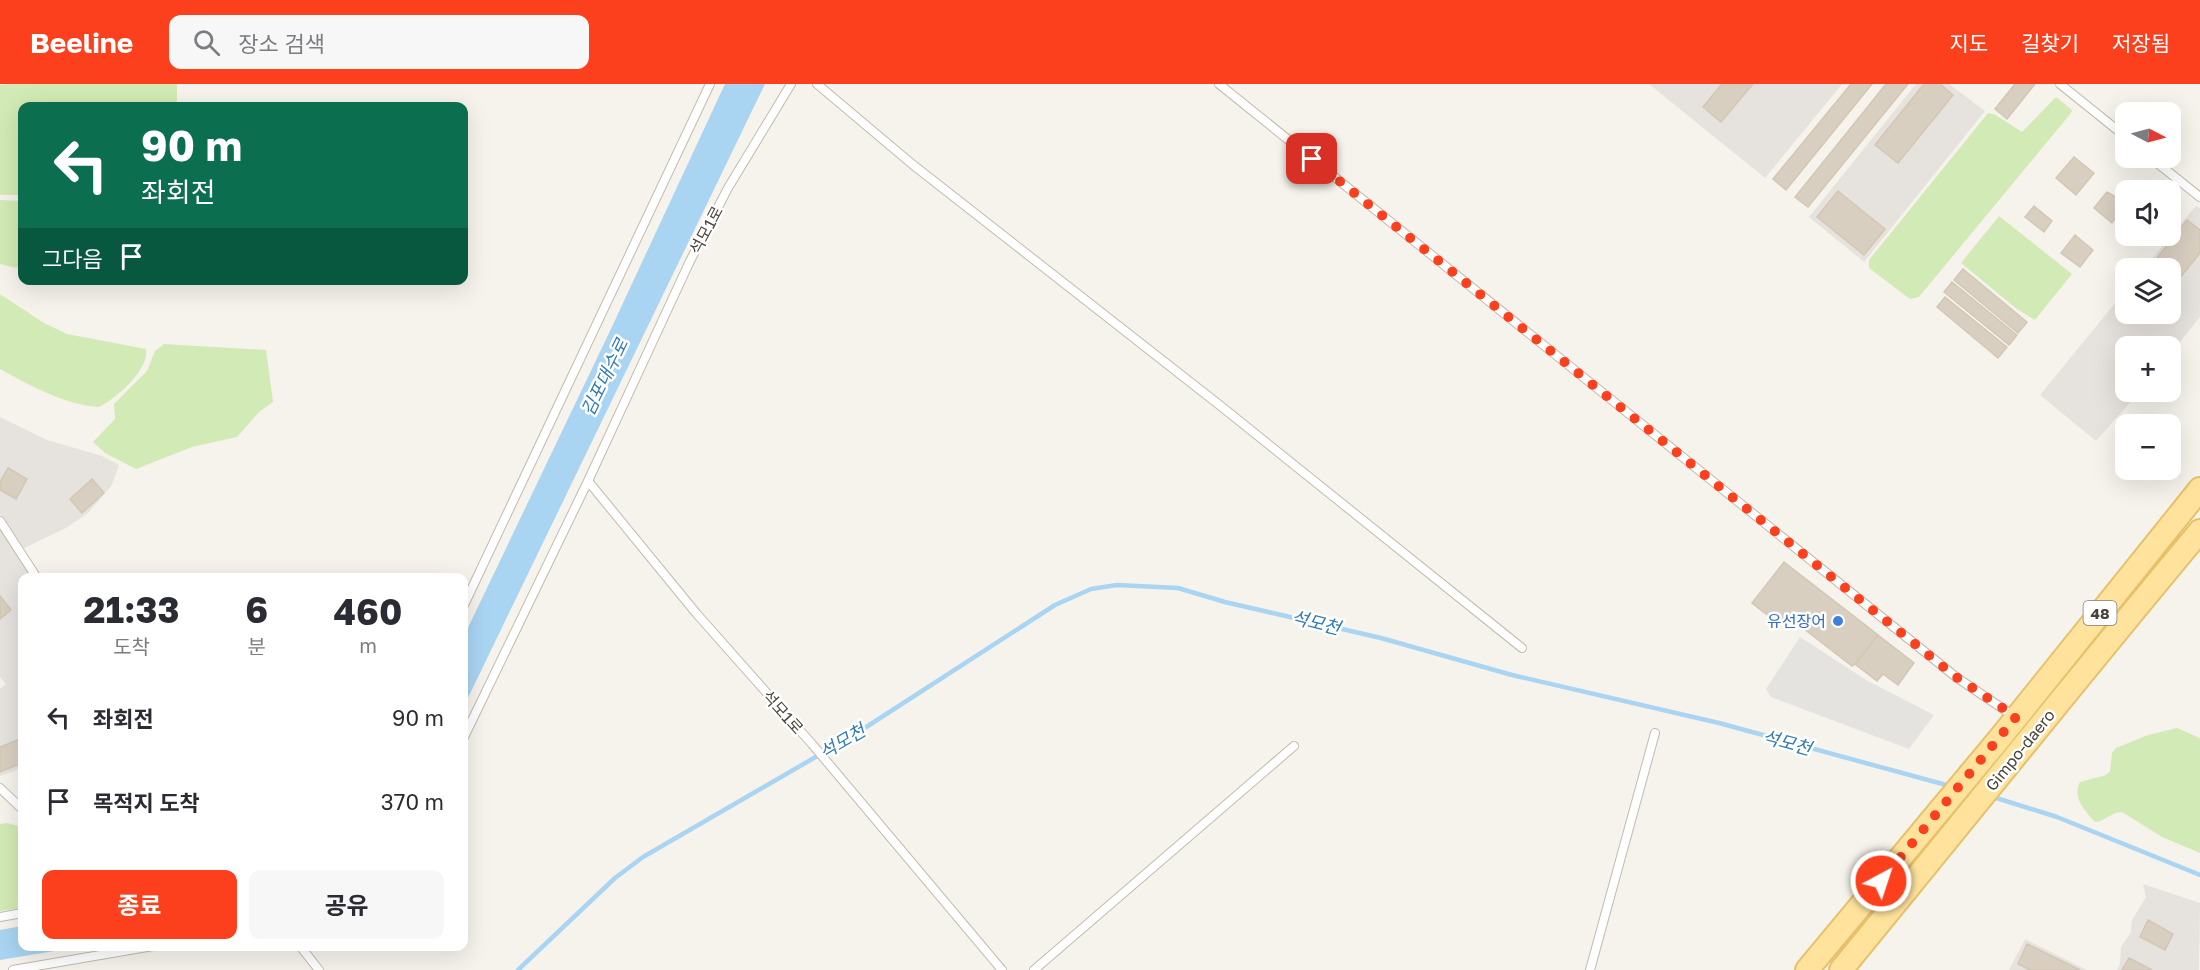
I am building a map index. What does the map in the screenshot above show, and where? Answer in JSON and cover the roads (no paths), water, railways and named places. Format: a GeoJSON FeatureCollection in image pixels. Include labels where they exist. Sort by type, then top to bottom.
{"type":"FeatureCollection","features":[{"type":"Feature","properties":{"kind":"main road","name":"Gimpo-daero"},"geometry":{"type":"LineString","coordinates":[[1841,970],[1956,831],[2008,745],[2016,717],[2200,489]]}},
{"type":"Feature","properties":{"kind":"main road","name":"Gimpo-daero"},"geometry":{"type":"LineString","coordinates":[[1807,970],[1926,827],[2008,745],[2200,531]]}},
{"type":"Feature","properties":{"kind":"lane"},"geometry":{"type":"LineString","coordinates":[[468,597],[710,84]]}},
{"type":"Feature","properties":{"kind":"lane","name":"석모1로"},"geometry":{"type":"LineString","coordinates":[[468,729],[588,481],[690,261],[728,188],[791,84]]}},
{"type":"Feature","properties":{"kind":"lane"},"geometry":{"type":"LineString","coordinates":[[817,84],[912,164],[1222,407],[1522,648]]}},
{"type":"Feature","properties":{"kind":"lane"},"geometry":{"type":"LineString","coordinates":[[1219,84],[1956,677],[2016,717]]}},
{"type":"Feature","properties":{"kind":"lane"},"geometry":{"type":"LineString","coordinates":[[2060,84],[2115,128]]}},
{"type":"Feature","properties":{"kind":"lane"},"geometry":{"type":"LineString","coordinates":[[2164,168],[2200,197]]}},
{"type":"Feature","properties":{"kind":"lane","name":"석모1로"},"geometry":{"type":"LineString","coordinates":[[588,481],[732,656],[812,744],[1002,970]]}},
{"type":"Feature","properties":{"kind":"lane"},"geometry":{"type":"LineString","coordinates":[[0,521],[34,573]]}},
{"type":"Feature","properties":{"kind":"lane"},"geometry":{"type":"LineString","coordinates":[[1590,970],[1655,733]]}},
{"type":"Feature","properties":{"kind":"lane"},"geometry":{"type":"LineString","coordinates":[[1034,970],[1294,747]]}},
{"type":"Feature","properties":{"kind":"lane"},"geometry":{"type":"LineString","coordinates":[[0,788],[18,804]]}},
{"type":"Feature","properties":{"kind":"lane"},"geometry":{"type":"LineString","coordinates":[[0,917],[18,915]]}},
{"type":"Feature","properties":{"kind":"lane"},"geometry":{"type":"LineString","coordinates":[[13,970],[124,951]]}},
{"type":"Feature","properties":{"kind":"lane"},"geometry":{"type":"LineString","coordinates":[[304,951],[319,970]]}},
{"type":"Feature","properties":{"kind":"water","name":"김포대수로"},"geometry":{"type":"Polygon","coordinates":[[[725,84],[765,84],[468,698],[468,628],[725,84]]]}},
{"type":"Feature","properties":{"kind":"water"},"geometry":{"type":"Polygon","coordinates":[[[18,927],[18,951],[55,951],[0,960],[0,930],[18,927]]]}},
{"type":"Feature","properties":{"kind":"waterway","name":"석모천"},"geometry":{"type":"LineString","coordinates":[[518,970],[615,878],[643,857],[857,733],[1055,605],[1091,589],[1117,585],[1178,588],[1225,602],[1381,638],[1512,675],[1719,723],[1950,786]]}},
{"type":"Feature","properties":{"kind":"waterway","name":"석모천"},"geometry":{"type":"LineString","coordinates":[[1990,796],[2057,817],[2200,875]]}},
{"type":"Feature","properties":{"kind":"place","name":"유선장어"},"geometry":{"type":"Point","coordinates":[1838,621]}}]}
